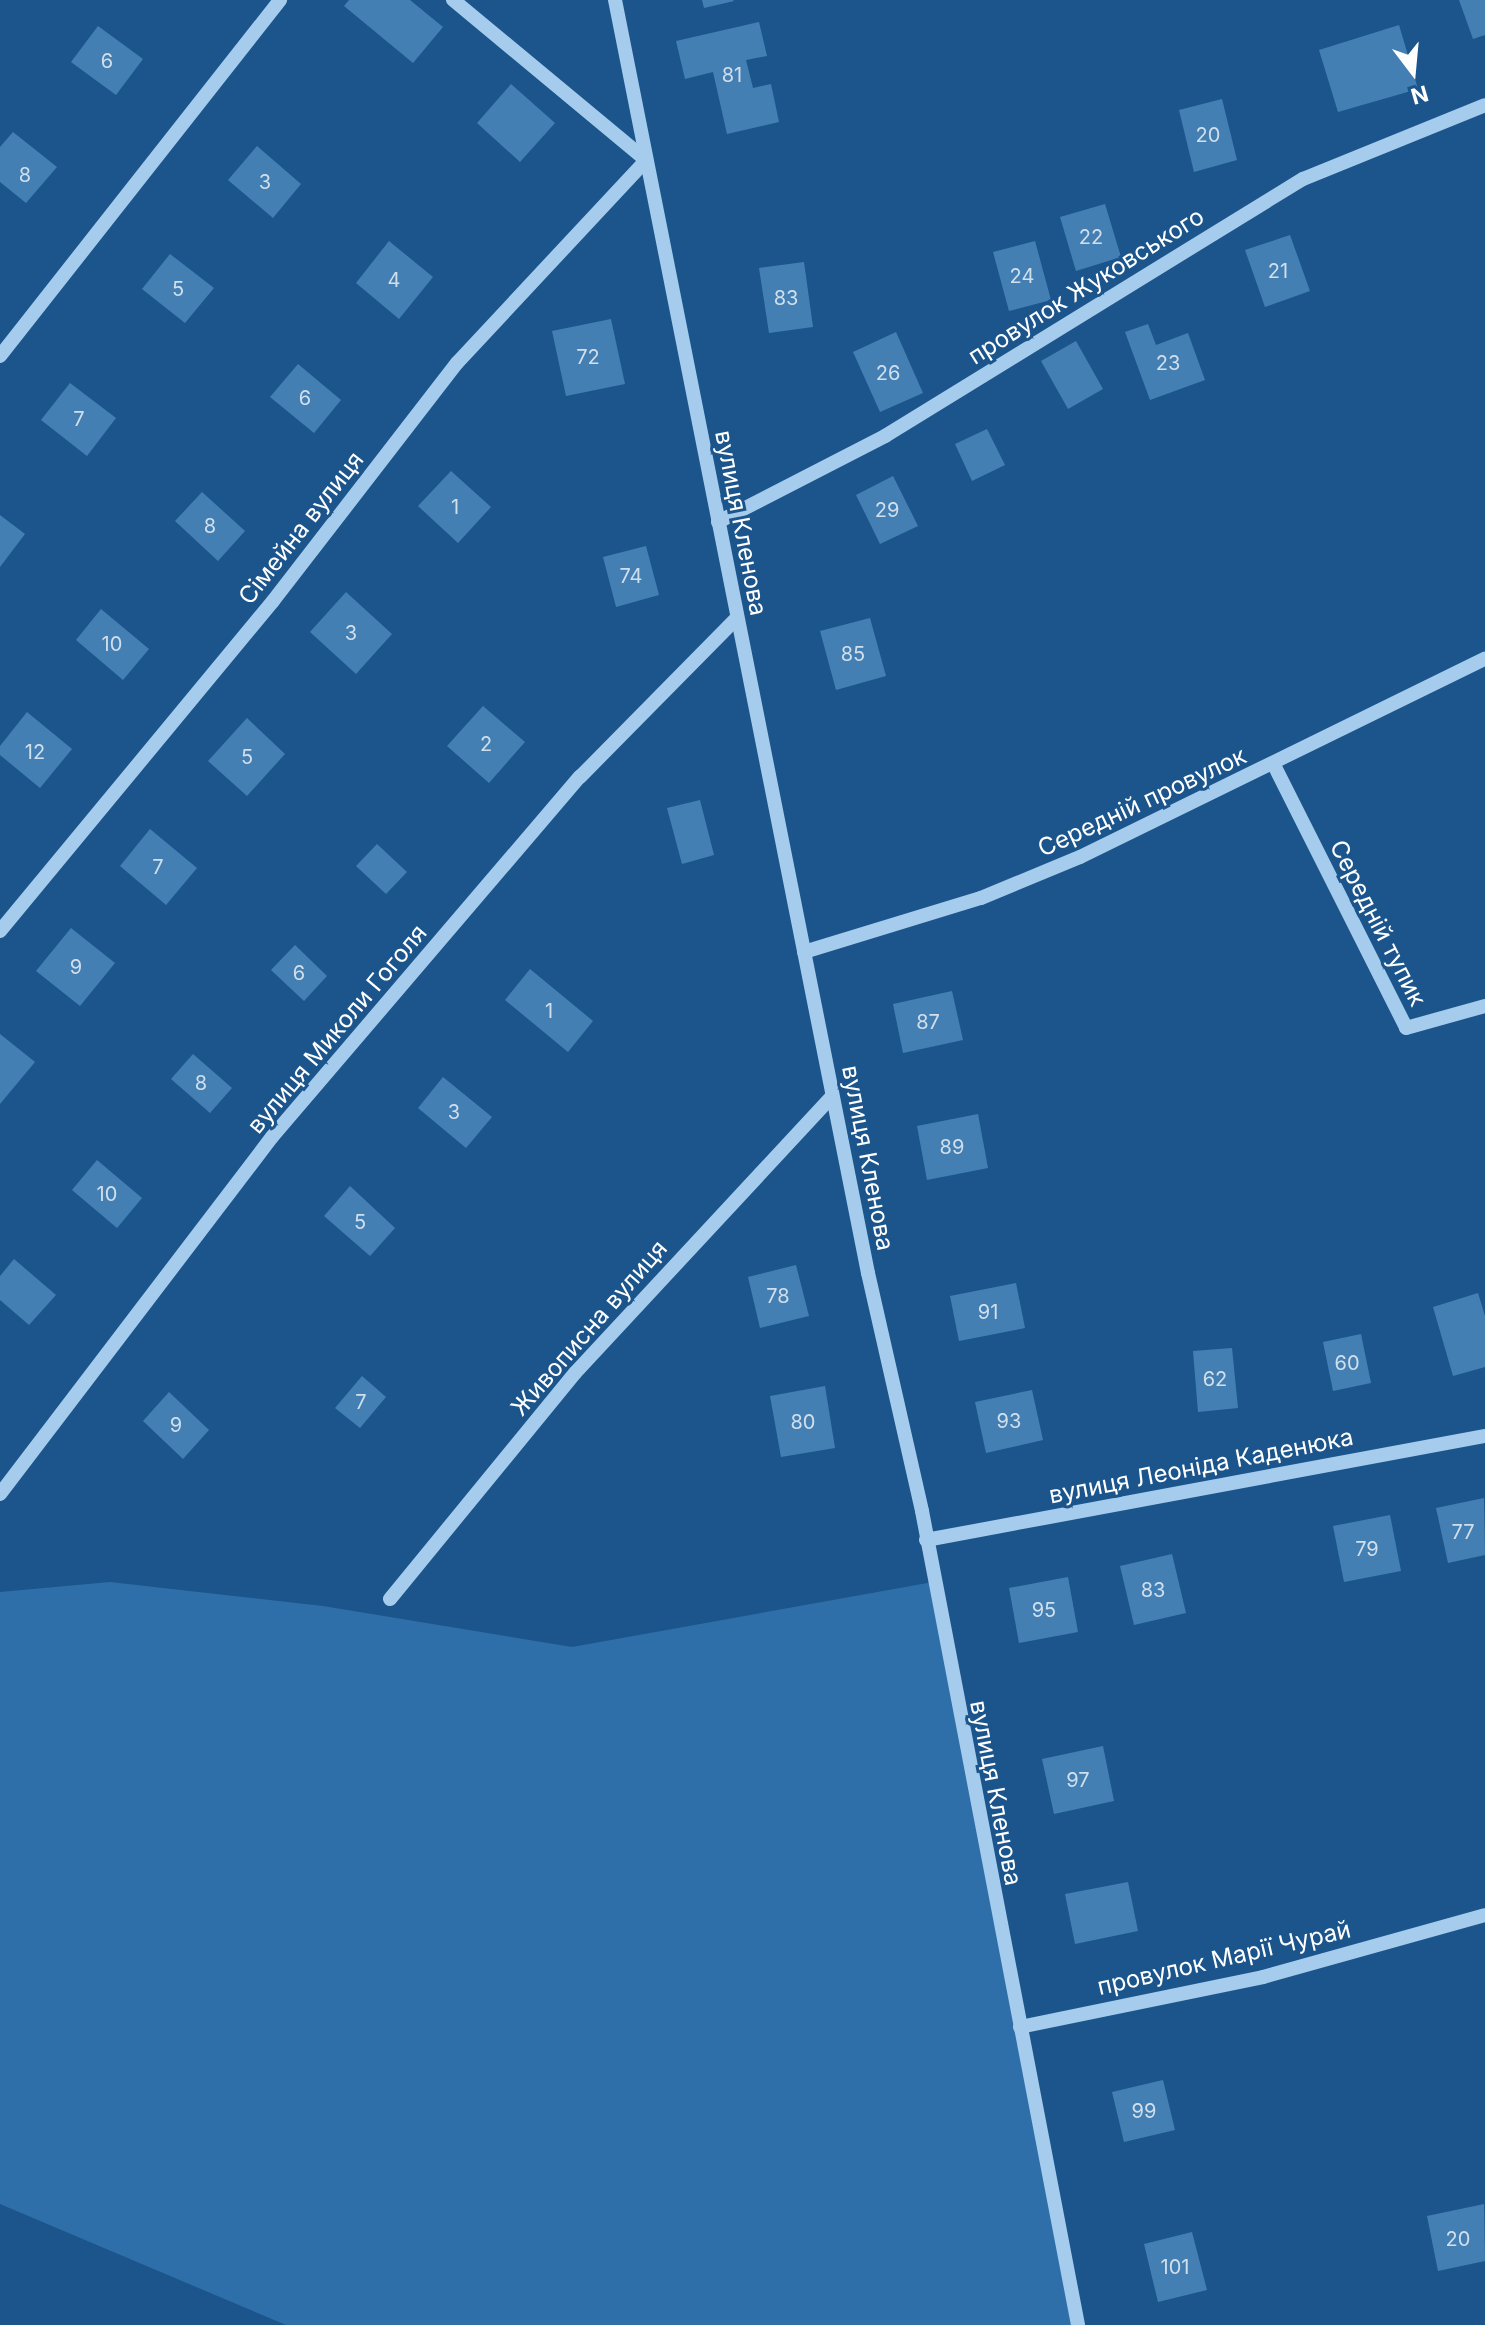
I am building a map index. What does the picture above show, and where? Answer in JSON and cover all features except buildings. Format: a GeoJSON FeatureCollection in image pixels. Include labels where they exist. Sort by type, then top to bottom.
{"type":"FeatureCollection","features":[{"type":"Feature","properties":{"kind":"street"},"geometry":{"type":"LineString","coordinates":[[0,356],[280,0]]}},
{"type":"Feature","properties":{"kind":"street"},"geometry":{"type":"LineString","coordinates":[[453,0],[646,160]]}},
{"type":"Feature","properties":{"kind":"street","name":"вулиця Кленова"},"geometry":{"type":"LineString","coordinates":[[615,0],[832,1096],[926,1540],[1078,2325]]}},
{"type":"Feature","properties":{"kind":"street","name":"провулок Жуковського"},"geometry":{"type":"LineString","coordinates":[[718,522],[885,436],[1303,179],[1485,105]]}},
{"type":"Feature","properties":{"kind":"street","name":"Сімейна вулиця"},"geometry":{"type":"LineString","coordinates":[[0,931],[273,601],[457,363],[646,160]]}},
{"type":"Feature","properties":{"kind":"street","name":"вулиця Миколи Гоголя"},"geometry":{"type":"LineString","coordinates":[[0,1494],[272,1137],[580,777],[737,618]]}},
{"type":"Feature","properties":{"kind":"street","name":"Середній провулок"},"geometry":{"type":"LineString","coordinates":[[804,952],[981,898],[1080,857],[1274,765],[1485,659]]}},
{"type":"Feature","properties":{"kind":"street","name":"Середній тупик"},"geometry":{"type":"LineString","coordinates":[[1274,765],[1406,1028],[1485,1006]]}},
{"type":"Feature","properties":{"kind":"street","name":"Живописна вулиця"},"geometry":{"type":"LineString","coordinates":[[390,1599],[575,1373],[832,1096]]}},
{"type":"Feature","properties":{"kind":"street","name":"вулиця Леоніда Каденюка"},"geometry":{"type":"LineString","coordinates":[[926,1540],[1485,1436]]}},
{"type":"Feature","properties":{"kind":"street","name":"провулок Марії Чурай"},"geometry":{"type":"LineString","coordinates":[[1020,2027],[1263,1977],[1485,1915]]}},
{"type":"Feature","properties":{"kind":"shaded area"},"geometry":{"type":"Polygon","coordinates":[[[110,1582],[323,1606],[572,1647],[933,1582],[1078,2325],[286,2325],[0,2204],[0,1592],[110,1582]]]}}]}
